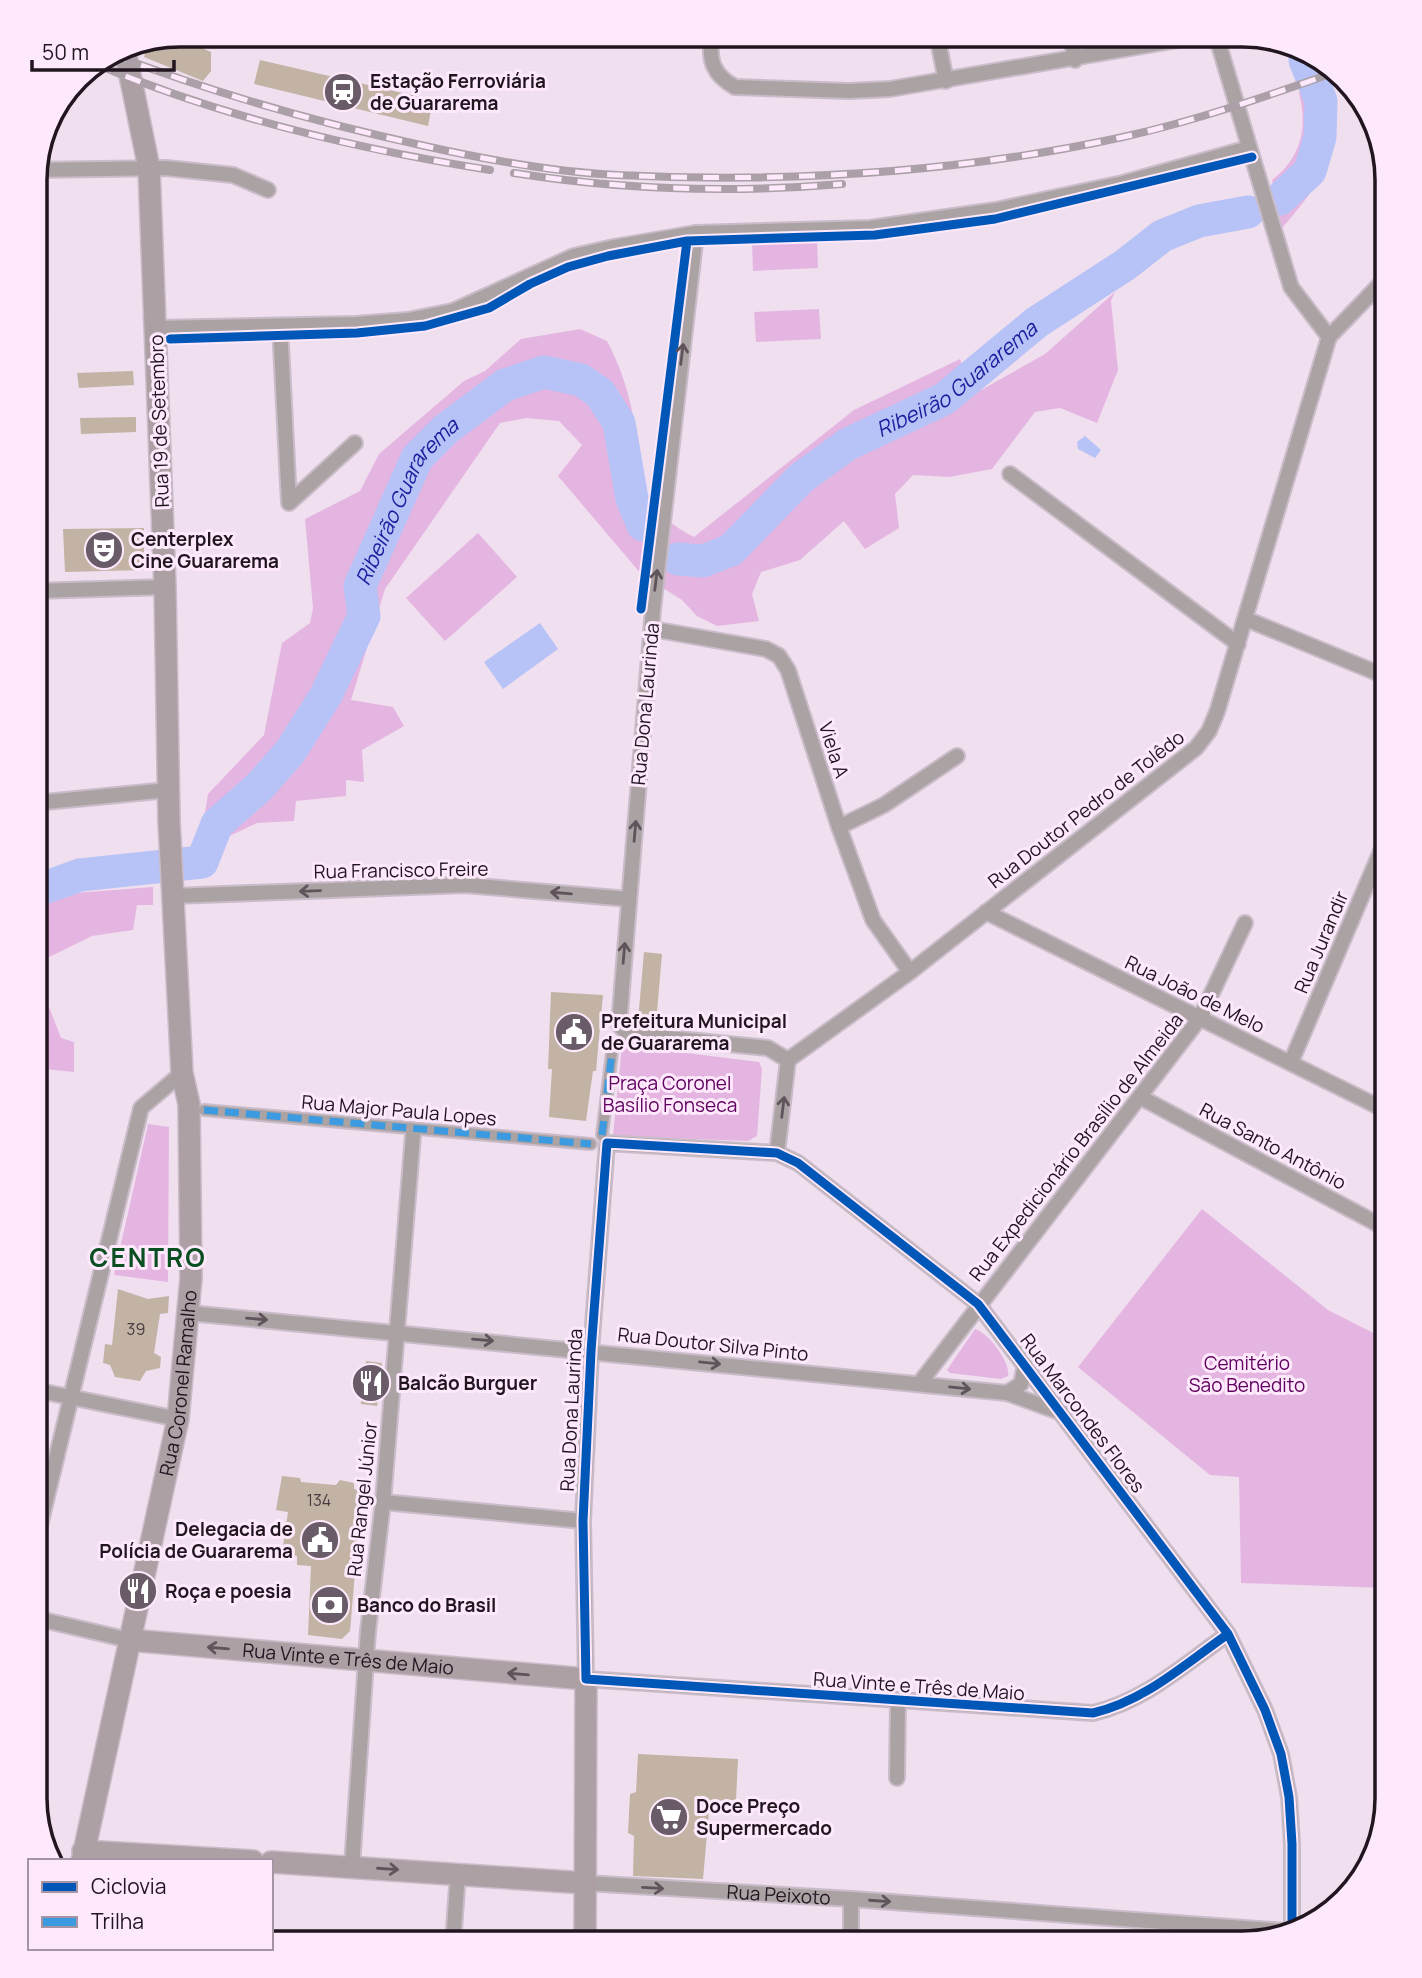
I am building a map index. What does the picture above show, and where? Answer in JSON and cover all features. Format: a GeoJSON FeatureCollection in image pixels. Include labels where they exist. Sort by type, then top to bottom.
{"type":"FeatureCollection","features":[{"type":"Feature","properties":{"kind":"main road","name":"Rua 19 de Setembro"},"geometry":{"type":"LineString","coordinates":[[127,58],[149,168],[173,889]]}},
{"type":"Feature","properties":{"kind":"main road","name":"Rua Coronel Ramalho"},"geometry":{"type":"LineString","coordinates":[[82,1856],[178,1419],[189,1313],[190,1104],[182,1073],[173,889]]}},
{"type":"Feature","properties":{"kind":"main road","name":"Rua Vinte e Três de Maio"},"geometry":{"type":"LineString","coordinates":[[129,1640],[586,1679]]}},
{"type":"Feature","properties":{"kind":"main road","name":"Rua Dona Laurinda"},"geometry":{"type":"LineString","coordinates":[[585,1930],[586,1679]]}},
{"type":"Feature","properties":{"kind":"main road"},"geometry":{"type":"LineString","coordinates":[[82,1856],[185,1859]]}},
{"type":"Feature","properties":{"kind":"main road","name":"Rua Peixoto"},"geometry":{"type":"LineString","coordinates":[[273,1862],[585,1884]]}},
{"type":"Feature","properties":{"kind":"street"},"geometry":{"type":"LineString","coordinates":[[710,48],[713,69],[722,80],[735,87],[849,92],[946,80],[1139,48]]}},
{"type":"Feature","properties":{"kind":"street"},"geometry":{"type":"LineString","coordinates":[[940,48],[946,80]]}},
{"type":"Feature","properties":{"kind":"street"},"geometry":{"type":"LineString","coordinates":[[1073,48],[1075,60]]}},
{"type":"Feature","properties":{"kind":"street"},"geometry":{"type":"LineString","coordinates":[[1220,48],[1271,228],[1291,288],[1329,337]]}},
{"type":"Feature","properties":{"kind":"street"},"geometry":{"type":"LineString","coordinates":[[156,328],[395,321],[453,311],[574,256],[696,233],[870,228],[996,210],[1123,183],[1249,148]]}},
{"type":"Feature","properties":{"kind":"street"},"geometry":{"type":"LineString","coordinates":[[48,170],[149,168],[233,175],[268,190]]}},
{"type":"Feature","properties":{"kind":"street","name":"Rua Dona Laurinda"},"geometry":{"type":"LineString","coordinates":[[696,233],[652,629],[619,1026],[628,1034],[768,1048],[788,1060]]}},
{"type":"Feature","properties":{"kind":"street","name":"Rua Doutor Pedro de Tolêdo"},"geometry":{"type":"LineString","coordinates":[[788,1060],[910,972],[1196,748],[1209,732],[1246,619],[1329,337],[1375,289]]}},
{"type":"Feature","properties":{"kind":"street"},"geometry":{"type":"LineString","coordinates":[[280,326],[289,503],[355,443]]}},
{"type":"Feature","properties":{"kind":"street"},"geometry":{"type":"LineString","coordinates":[[1010,474],[1238,643]]}},
{"type":"Feature","properties":{"kind":"street"},"geometry":{"type":"LineString","coordinates":[[48,590],[165,587]]}},
{"type":"Feature","properties":{"kind":"street"},"geometry":{"type":"LineString","coordinates":[[1246,619],[1375,672]]}},
{"type":"Feature","properties":{"kind":"street","name":"Viela A"},"geometry":{"type":"LineString","coordinates":[[652,629],[766,649],[779,656],[788,670],[839,827],[873,920],[910,972]]}},
{"type":"Feature","properties":{"kind":"street"},"geometry":{"type":"LineString","coordinates":[[839,827],[884,805],[957,756]]}},
{"type":"Feature","properties":{"kind":"street"},"geometry":{"type":"LineString","coordinates":[[48,802],[168,790]]}},
{"type":"Feature","properties":{"kind":"street","name":"Rua Jurandir"},"geometry":{"type":"LineString","coordinates":[[1291,1062],[1375,865]]}},
{"type":"Feature","properties":{"kind":"street","name":"Rua Francisco Freire"},"geometry":{"type":"LineString","coordinates":[[173,889],[465,885],[629,899]]}},
{"type":"Feature","properties":{"kind":"street","name":"Rua João de Melo"},"geometry":{"type":"LineString","coordinates":[[986,912],[1375,1105]]}},
{"type":"Feature","properties":{"kind":"street","name":"Rua Expedicionário Brasílio de Almeida"},"geometry":{"type":"LineString","coordinates":[[919,1384],[978,1304],[1142,1098],[1200,1018],[1245,923]]}},
{"type":"Feature","properties":{"kind":"street"},"geometry":{"type":"LineString","coordinates":[[605,1139],[612,1044]]}},
{"type":"Feature","properties":{"kind":"street"},"geometry":{"type":"LineString","coordinates":[[777,1153],[788,1060]]}},
{"type":"Feature","properties":{"kind":"street"},"geometry":{"type":"LineString","coordinates":[[47,1492],[141,1108],[182,1073]]}},
{"type":"Feature","properties":{"kind":"street","name":"Rua Santo Antônio"},"geometry":{"type":"LineString","coordinates":[[1142,1098],[1375,1223]]}},
{"type":"Feature","properties":{"kind":"street","name":"Rua Major Paula Lopes"},"geometry":{"type":"LineString","coordinates":[[204,1110],[591,1144]]}},
{"type":"Feature","properties":{"kind":"street","name":"Rua Rangel Júnior"},"geometry":{"type":"LineString","coordinates":[[352,1866],[365,1661],[383,1502],[413,1135]]}},
{"type":"Feature","properties":{"kind":"street","name":"Rua Dona Laurinda"},"geometry":{"type":"LineString","coordinates":[[586,1679],[583,1521],[605,1139]]}},
{"type":"Feature","properties":{"kind":"street","name":"Rua Marcondes Flores"},"geometry":{"type":"LineString","coordinates":[[605,1139],[777,1153],[798,1163],[978,1304],[1228,1634],[1265,1710],[1281,1754],[1289,1797],[1292,1921]]}},
{"type":"Feature","properties":{"kind":"street","name":"Rua Doutor Silva Pinto"},"geometry":{"type":"LineString","coordinates":[[189,1313],[1007,1393],[1063,1413]]}},
{"type":"Feature","properties":{"kind":"street"},"geometry":{"type":"LineString","coordinates":[[1007,1393],[1021,1384],[1025,1365]]}},
{"type":"Feature","properties":{"kind":"street"},"geometry":{"type":"LineString","coordinates":[[47,1392],[178,1419]]}},
{"type":"Feature","properties":{"kind":"street"},"geometry":{"type":"LineString","coordinates":[[383,1502],[583,1521]]}},
{"type":"Feature","properties":{"kind":"street","name":"Rua Vinte e Três de Maio"},"geometry":{"type":"LineString","coordinates":[[47,1621],[129,1640]]}},
{"type":"Feature","properties":{"kind":"street","name":"Rua Vinte e Três de Maio"},"geometry":{"type":"LineString","coordinates":[[586,1679],[1093,1713],[1118,1707],[1140,1696],[1228,1634]]}},
{"type":"Feature","properties":{"kind":"street"},"geometry":{"type":"LineString","coordinates":[[897,1778],[898,1702]]}},
{"type":"Feature","properties":{"kind":"street"},"geometry":{"type":"LineString","coordinates":[[454,1930],[458,1873]]}},
{"type":"Feature","properties":{"kind":"street","name":"Rua Peixoto"},"geometry":{"type":"LineString","coordinates":[[585,1884],[851,1899],[1262,1929]]}},
{"type":"Feature","properties":{"kind":"street"},"geometry":{"type":"LineString","coordinates":[[851,1899],[851,1931]]}},
{"type":"Feature","properties":{"kind":"green space"},"geometry":{"type":"Polygon","coordinates":[[[1296,59],[1316,70],[1295,78],[1296,59]]]}},
{"type":"Feature","properties":{"kind":"green space"},"geometry":{"type":"Polygon","coordinates":[[[1330,81],[1333,126],[1327,161],[1310,193],[1282,228],[1272,180],[1290,162],[1300,141],[1303,118],[1299,93],[1330,81]]]}},
{"type":"Feature","properties":{"kind":"green space"},"geometry":{"type":"Polygon","coordinates":[[[817,238],[818,268],[753,271],[752,241],[817,238]]]}},
{"type":"Feature","properties":{"kind":"green space"},"geometry":{"type":"Polygon","coordinates":[[[1115,292],[1111,301],[1118,370],[1097,423],[1060,408],[1035,412],[992,469],[949,477],[913,475],[895,494],[899,528],[865,549],[844,521],[800,560],[761,572],[752,594],[759,621],[717,626],[697,616],[682,600],[642,575],[558,476],[582,445],[559,421],[526,418],[500,423],[385,589],[351,700],[393,707],[404,726],[362,750],[364,782],[346,780],[346,796],[296,801],[294,821],[257,823],[223,839],[214,816],[205,813],[208,794],[264,735],[282,643],[310,623],[313,608],[305,519],[360,491],[379,454],[464,381],[485,371],[521,339],[580,329],[607,341],[628,393],[640,469],[650,498],[659,512],[673,525],[694,537],[854,410],[960,359],[974,394],[1045,354],[1115,292]]]}},
{"type":"Feature","properties":{"kind":"green space"},"geometry":{"type":"Polygon","coordinates":[[[819,309],[821,339],[756,342],[754,312],[819,309]]]}},
{"type":"Feature","properties":{"kind":"green space"},"geometry":{"type":"Polygon","coordinates":[[[478,533],[517,577],[445,641],[406,598],[478,533]]]}},
{"type":"Feature","properties":{"kind":"green space"},"geometry":{"type":"Polygon","coordinates":[[[153,887],[153,905],[137,905],[133,930],[92,936],[48,958],[48,903],[75,893],[153,887]]]}},
{"type":"Feature","properties":{"kind":"green space"},"geometry":{"type":"Polygon","coordinates":[[[47,1006],[61,1038],[74,1042],[74,1072],[47,1069],[47,1006]]]}},
{"type":"Feature","properties":{"kind":"green space","name":"Praça Coronel Basílio Fonseca"},"geometry":{"type":"Polygon","coordinates":[[[622,1045],[759,1062],[762,1069],[757,1136],[748,1141],[613,1136],[622,1045]]]}},
{"type":"Feature","properties":{"kind":"green space"},"geometry":{"type":"Polygon","coordinates":[[[148,1124],[169,1127],[168,1282],[114,1275],[148,1124]]]}},
{"type":"Feature","properties":{"kind":"green space","name":"Cemitério São Benedito"},"geometry":{"type":"Polygon","coordinates":[[[1202,1209],[1328,1310],[1375,1334],[1375,1588],[1241,1583],[1239,1477],[1210,1475],[1078,1367],[1202,1209]]]}},
{"type":"Feature","properties":{"kind":"green space"},"geometry":{"type":"Polygon","coordinates":[[[975,1329],[998,1349],[1006,1364],[1008,1376],[1001,1379],[950,1373],[947,1370],[975,1329]]]}},
{"type":"Feature","properties":{"kind":"water"},"geometry":{"type":"Polygon","coordinates":[[[1085,436],[1101,450],[1095,458],[1078,449],[1077,442],[1085,436]]]}},
{"type":"Feature","properties":{"kind":"water"},"geometry":{"type":"Polygon","coordinates":[[[540,623],[558,649],[503,689],[484,662],[540,623]]]}},
{"type":"Feature","properties":{"kind":"building"},"geometry":{"type":"Polygon","coordinates":[[[202,48],[211,52],[211,71],[203,81],[144,57],[146,52],[154,50],[202,48]]]}},
{"type":"Feature","properties":{"kind":"building","name":"Estação Ferroviária de Guararema"},"geometry":{"type":"Polygon","coordinates":[[[260,60],[433,100],[428,126],[254,84],[260,60]]]}},
{"type":"Feature","properties":{"kind":"building"},"geometry":{"type":"Polygon","coordinates":[[[133,371],[134,385],[79,388],[77,373],[133,371]]]}},
{"type":"Feature","properties":{"kind":"building"},"geometry":{"type":"Polygon","coordinates":[[[136,417],[136,432],[81,434],[80,418],[136,417]]]}},
{"type":"Feature","properties":{"kind":"building","name":"Centerplex Cine Guararema"},"geometry":{"type":"Polygon","coordinates":[[[144,528],[144,570],[65,572],[63,529],[144,528]]]}},
{"type":"Feature","properties":{"kind":"building"},"geometry":{"type":"Polygon","coordinates":[[[644,952],[662,954],[656,1024],[638,1021],[644,952]]]}},
{"type":"Feature","properties":{"kind":"building","name":"Prefeitura Municipal de Guararema"},"geometry":{"type":"Polygon","coordinates":[[[551,992],[603,995],[596,1071],[593,1071],[586,1121],[549,1117],[552,1069],[548,1069],[551,992]]]}},
{"type":"Feature","properties":{"kind":"building"},"geometry":{"type":"Polygon","coordinates":[[[118,1289],[148,1299],[169,1296],[168,1313],[160,1314],[154,1353],[161,1357],[160,1368],[146,1371],[140,1381],[115,1377],[110,1365],[103,1363],[105,1344],[112,1345],[118,1289]]]}},
{"type":"Feature","properties":{"kind":"building","name":"Balcão Burguer"},"geometry":{"type":"Polygon","coordinates":[[[366,1361],[382,1363],[377,1406],[361,1404],[366,1361]]]}},
{"type":"Feature","properties":{"kind":"building"},"geometry":{"type":"Polygon","coordinates":[[[282,1476],[300,1478],[301,1482],[336,1485],[340,1480],[354,1483],[354,1489],[362,1491],[350,1631],[342,1639],[308,1635],[311,1566],[297,1565],[297,1556],[282,1553],[288,1512],[276,1510],[282,1476]]]}},
{"type":"Feature","properties":{"kind":"building","name":"Doce Preço Supermercado"},"geometry":{"type":"Polygon","coordinates":[[[638,1754],[738,1759],[736,1800],[710,1801],[703,1879],[633,1876],[634,1836],[628,1833],[630,1794],[636,1792],[638,1754]]]}},
{"type":"Feature","properties":{"kind":"waterway","name":"Ribeirão Guararema"},"geometry":{"type":"LineString","coordinates":[[1280,199],[1310,171],[1320,137],[1321,101],[1307,64]]}},
{"type":"Feature","properties":{"kind":"waterway","name":"Ribeirão Guararema"},"geometry":{"type":"LineString","coordinates":[[678,559],[703,561],[731,550],[801,478],[848,444],[944,399],[1037,322],[1125,265],[1162,236],[1199,221],[1248,212]]}},
{"type":"Feature","properties":{"kind":"waterway","name":"Ribeirão Guararema"},"geometry":{"type":"LineString","coordinates":[[48,887],[80,875],[202,862],[217,824],[259,787],[290,752],[326,695],[364,616],[360,586],[417,458],[446,429],[505,385],[544,372],[581,380],[600,393],[619,423],[632,499],[643,525]]}},
{"type":"Feature","properties":{"kind":"railway"},"geometry":{"type":"LineString","coordinates":[[125,59],[266,106],[345,127],[520,165],[617,175],[744,178],[935,167],[1061,149],[1176,124],[1324,76]]}},
{"type":"Feature","properties":{"kind":"railway"},"geometry":{"type":"LineString","coordinates":[[108,69],[191,100],[290,129],[389,152],[490,170]]}},
{"type":"Feature","properties":{"kind":"railway"},"geometry":{"type":"LineString","coordinates":[[514,173],[596,183],[678,188],[842,184]]}},
{"type":"Feature","properties":{"kind":"marked path"},"geometry":{"type":"LineString","coordinates":[[602,1135],[613,1044]]}},
{"type":"Feature","properties":{"kind":"marked path"},"geometry":{"type":"LineString","coordinates":[[204,1110],[591,1144]]}},
{"type":"Feature","properties":{"kind":"cycle path"},"geometry":{"type":"LineString","coordinates":[[170,339],[357,333],[425,326],[489,308],[530,284],[568,267],[608,256],[687,241],[875,235],[995,219],[1252,157]]}},
{"type":"Feature","properties":{"kind":"cycle path"},"geometry":{"type":"LineString","coordinates":[[641,609],[687,241]]}},
{"type":"Feature","properties":{"kind":"cycle path"},"geometry":{"type":"LineString","coordinates":[[607,1143],[777,1153],[798,1163],[978,1304],[1228,1634],[1147,1691],[1093,1713],[586,1679],[583,1521],[591,1351],[607,1143]]}},
{"type":"Feature","properties":{"kind":"cycle path"},"geometry":{"type":"LineString","coordinates":[[1228,1634],[1265,1710],[1281,1754],[1289,1797],[1292,1921]]}},
{"type":"Feature","properties":{"kind":"place","name":"Estação Ferroviária de Guararema"},"geometry":{"type":"Point","coordinates":[343,92]}},
{"type":"Feature","properties":{"kind":"place","name":"Centerplex Cine Guararema"},"geometry":{"type":"Point","coordinates":[104,550]}},
{"type":"Feature","properties":{"kind":"place","name":"Prefeitura Municipal de Guararema"},"geometry":{"type":"Point","coordinates":[574,1032]}},
{"type":"Feature","properties":{"kind":"place","name":"Balcão Burguer"},"geometry":{"type":"Point","coordinates":[371,1383]}},
{"type":"Feature","properties":{"kind":"place","name":"Delegacia de Polícia de Guararema"},"geometry":{"type":"Point","coordinates":[320,1540]}},
{"type":"Feature","properties":{"kind":"place","name":"Roça e poesia"},"geometry":{"type":"Point","coordinates":[138,1591]}},
{"type":"Feature","properties":{"kind":"place","name":"Banco do Brasil"},"geometry":{"type":"Point","coordinates":[330,1605]}},
{"type":"Feature","properties":{"kind":"place","name":"Doce Preço Supermercado"},"geometry":{"type":"Point","coordinates":[669,1817]}},
{"type":"Feature","properties":{"kind":"district","name":"CENTRO"},"geometry":{"type":"Point","coordinates":[148,1257]}}]}
